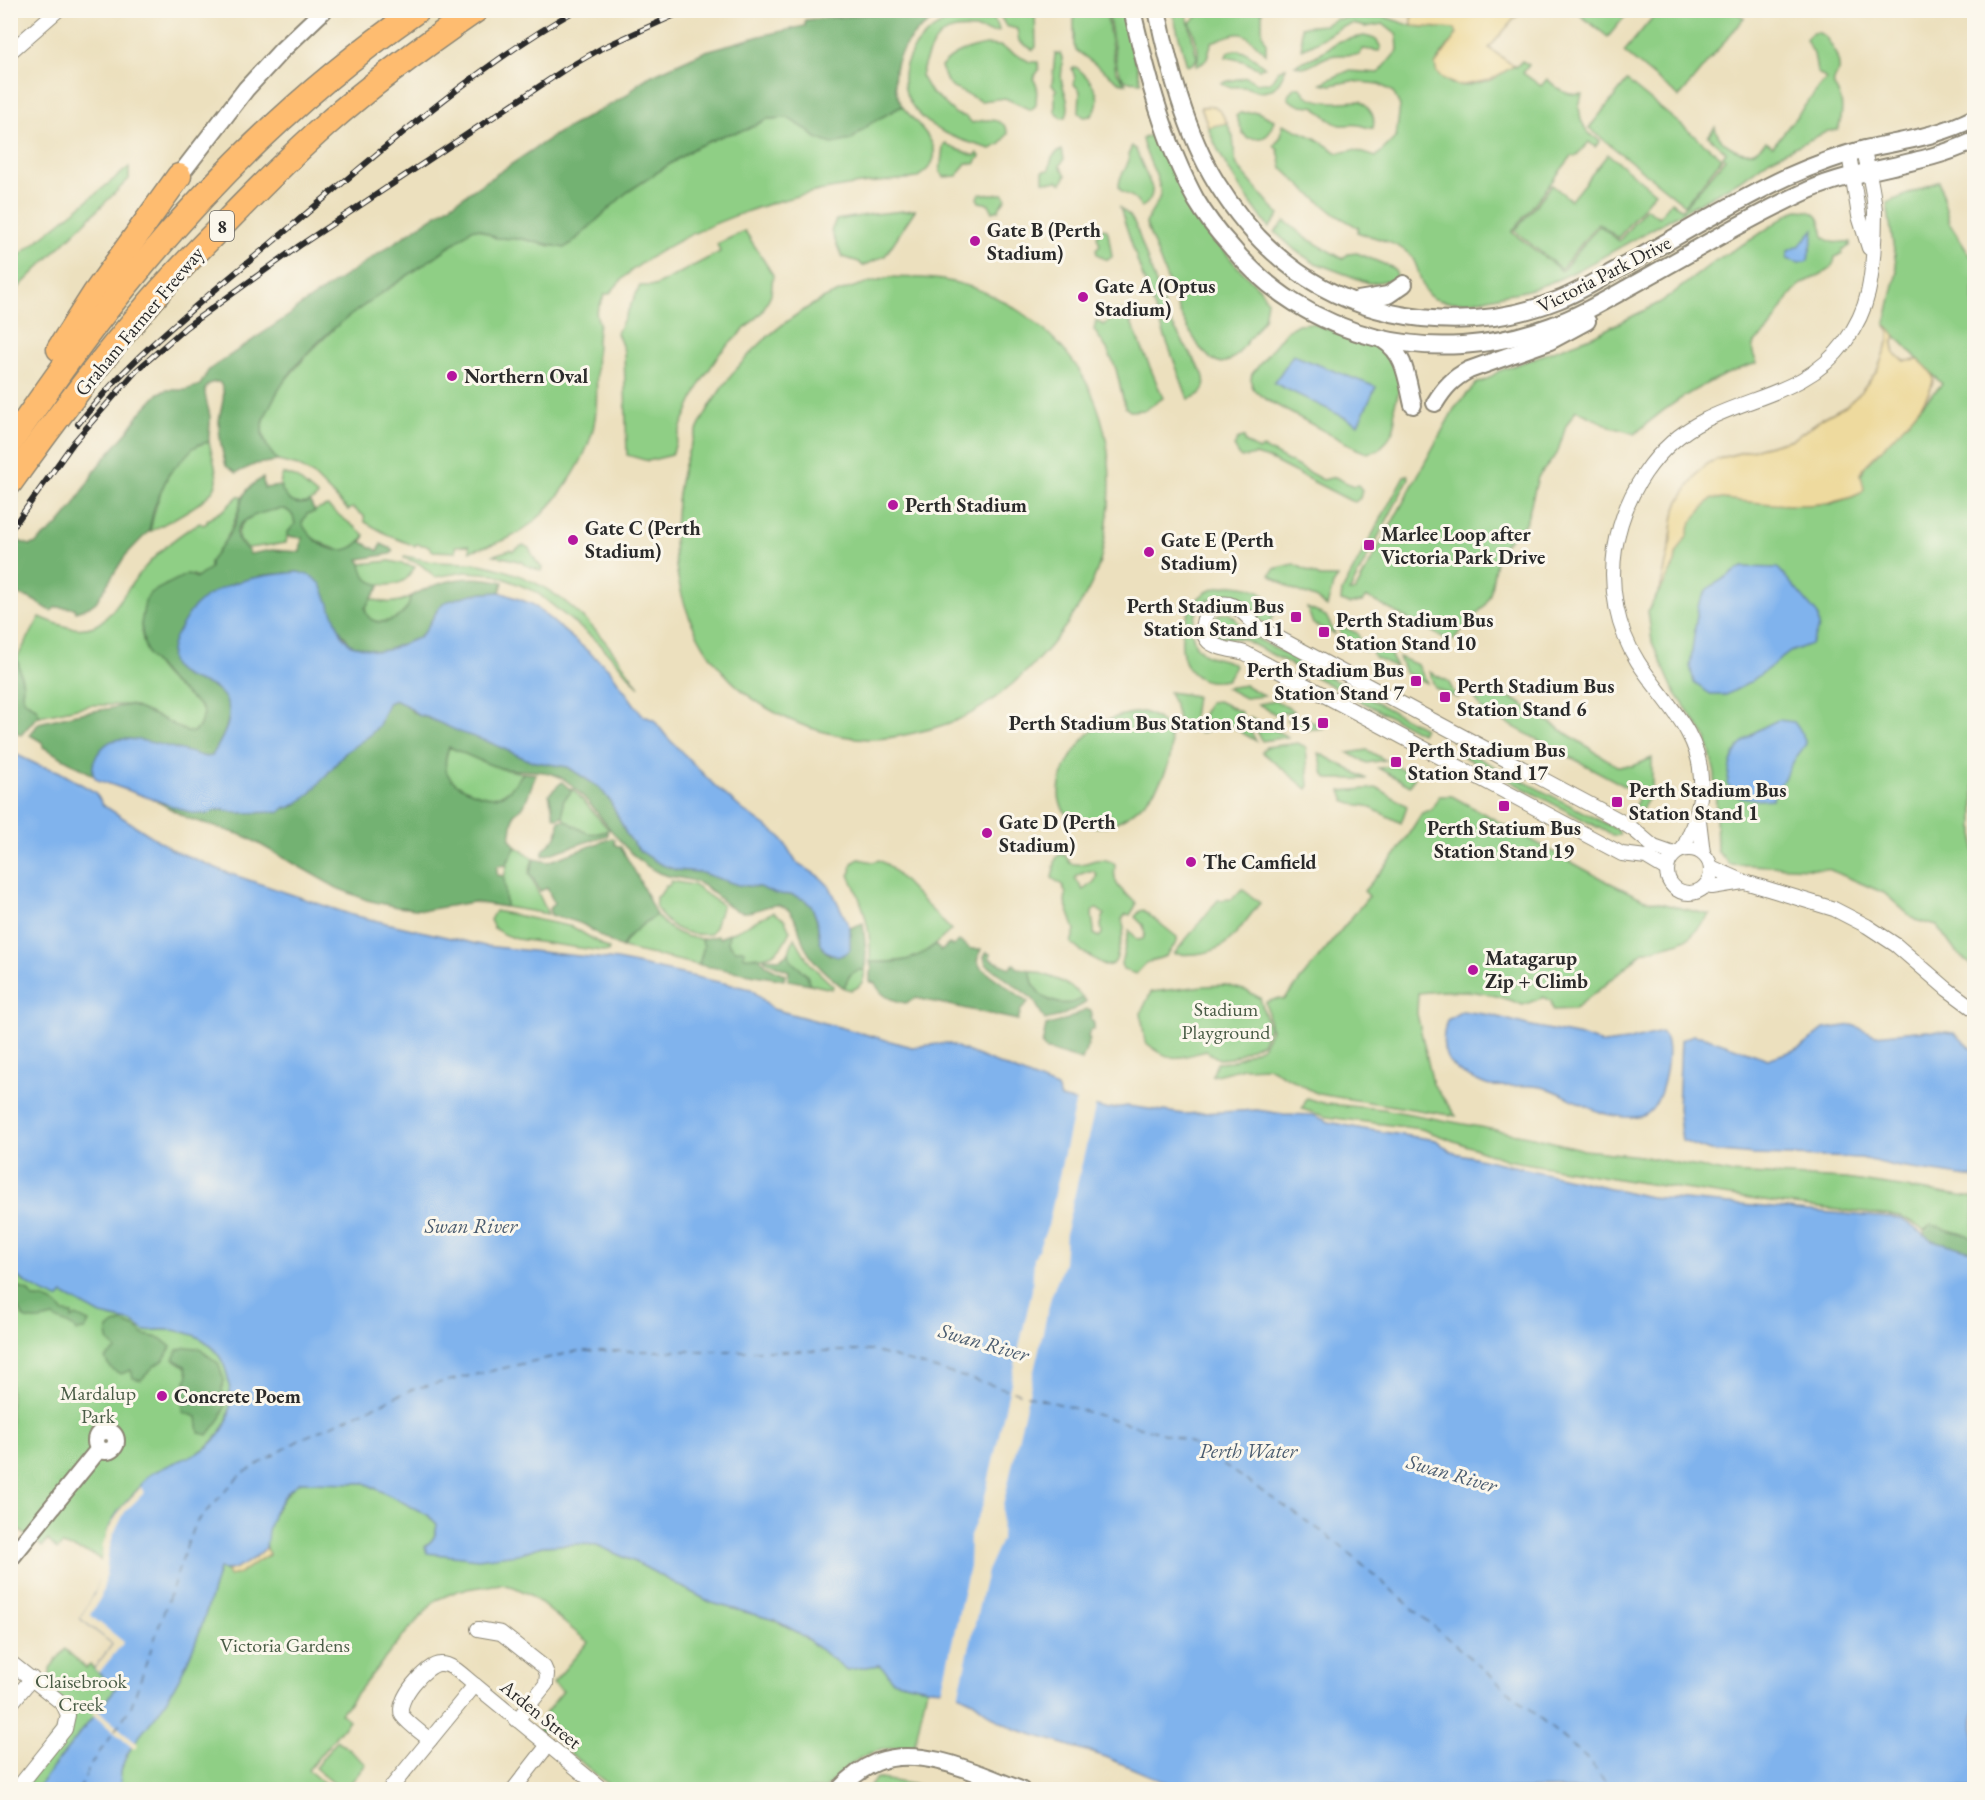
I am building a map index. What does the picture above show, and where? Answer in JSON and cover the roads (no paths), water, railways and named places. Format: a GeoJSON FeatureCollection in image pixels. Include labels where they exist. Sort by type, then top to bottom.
{"type":"FeatureCollection","features":[{"type":"Feature","properties":{"kind":"highway","name":"Graham Farmer Freeway"},"geometry":{"type":"LineString","coordinates":[[10,443],[81,343],[124,288],[201,200],[291,111],[369,45],[418,10]]}},
{"type":"Feature","properties":{"kind":"highway","name":"Graham Farmer Freeway"},"geometry":{"type":"LineString","coordinates":[[10,483],[141,312],[217,230],[329,122],[416,52],[476,10]]}},
{"type":"Feature","properties":{"kind":"highway"},"geometry":{"type":"LineString","coordinates":[[10,427],[95,293],[179,176]]}},
{"type":"Feature","properties":{"kind":"street"},"geometry":{"type":"LineString","coordinates":[[10,52],[58,10]]}},
{"type":"Feature","properties":{"kind":"street"},"geometry":{"type":"LineString","coordinates":[[282,50],[311,10]]}},
{"type":"Feature","properties":{"kind":"street"},"geometry":{"type":"LineString","coordinates":[[179,176],[246,89],[324,10]]}},
{"type":"Feature","properties":{"kind":"street","name":"Victoria Park Drive"},"geometry":{"type":"LineString","coordinates":[[1132,10],[1167,134],[1183,174],[1197,201],[1227,242],[1257,275],[1312,314],[1352,331],[1382,340],[1422,346],[1467,346],[1511,339],[1552,326],[1588,310],[1809,190],[1860,172],[1961,148],[1974,141]]}},
{"type":"Feature","properties":{"kind":"street","name":"Victoria Park Drive"},"geometry":{"type":"LineString","coordinates":[[1157,10],[1172,70],[1190,126],[1214,179],[1230,204],[1249,227],[1272,250],[1323,288],[1384,311],[1430,319],[1474,319],[1514,314],[1557,300],[1786,177],[1829,160],[1939,133],[1974,118]]}},
{"type":"Feature","properties":{"kind":"street"},"geometry":{"type":"LineString","coordinates":[[1711,867],[1709,880],[1705,886],[1694,892],[1680,891],[1670,883],[1667,864],[1678,851],[1698,810],[1701,777],[1694,743],[1626,641],[1617,609],[1613,570],[1615,551],[1625,510],[1650,466],[1664,451],[1687,432],[1719,414],[1804,380],[1824,365],[1850,335],[1864,305],[1871,276],[1872,256],[1859,216],[1860,172],[1857,152]]}},
{"type":"Feature","properties":{"kind":"street"},"geometry":{"type":"LineString","coordinates":[[1435,403],[1448,383],[1458,376],[1550,341],[1706,256],[1766,212]]}},
{"type":"Feature","properties":{"kind":"street"},"geometry":{"type":"LineString","coordinates":[[1354,301],[1388,295],[1404,284]]}},
{"type":"Feature","properties":{"kind":"street"},"geometry":{"type":"LineString","coordinates":[[1382,340],[1391,345],[1400,357],[1413,405]]}},
{"type":"Feature","properties":{"kind":"street"},"geometry":{"type":"LineString","coordinates":[[1666,869],[1646,858],[1622,854],[1245,653],[1215,646],[1204,635],[1203,619],[1213,607],[1220,604],[1235,607],[1258,627],[1617,819],[1654,847],[1678,851],[1697,850],[1703,853]]}},
{"type":"Feature","properties":{"kind":"street"},"geometry":{"type":"LineString","coordinates":[[1698,810],[1703,853],[1711,867],[1745,882],[1834,909],[1859,922],[1896,945],[1974,1009]]}},
{"type":"Feature","properties":{"kind":"street"},"geometry":{"type":"LineString","coordinates":[[1705,886],[1745,882]]}},
{"type":"Feature","properties":{"kind":"street"},"geometry":{"type":"LineString","coordinates":[[10,1559],[99,1449]]}},
{"type":"Feature","properties":{"kind":"street"},"geometry":{"type":"LineString","coordinates":[[478,1629],[501,1633],[544,1667],[547,1674],[546,1684],[517,1720]]}},
{"type":"Feature","properties":{"kind":"street"},"geometry":{"type":"LineString","coordinates":[[10,1662],[63,1704],[68,1715],[65,1729],[16,1790]]}},
{"type":"Feature","properties":{"kind":"street"},"geometry":{"type":"LineString","coordinates":[[430,1740],[403,1717],[400,1708],[403,1699],[429,1667],[439,1663],[449,1665],[475,1685]]}},
{"type":"Feature","properties":{"kind":"street"},"geometry":{"type":"LineString","coordinates":[[10,1705],[32,1678]]}},
{"type":"Feature","properties":{"kind":"street","name":"Arden Street"},"geometry":{"type":"LineString","coordinates":[[389,1790],[475,1685],[603,1790]]}},
{"type":"Feature","properties":{"kind":"street"},"geometry":{"type":"LineString","coordinates":[[513,1790],[548,1745]]}},
{"type":"Feature","properties":{"kind":"street"},"geometry":{"type":"LineString","coordinates":[[839,1790],[859,1771],[876,1762],[894,1757],[929,1759],[1021,1790]]}},
{"type":"Feature","properties":{"kind":"water"},"geometry":{"type":"Polygon","coordinates":[[[1814,229],[1808,261],[1799,263],[1787,259],[1788,251],[1800,245],[1814,229]]]}},
{"type":"Feature","properties":{"kind":"water"},"geometry":{"type":"Polygon","coordinates":[[[1293,355],[1376,387],[1358,424],[1274,383],[1293,355]]]}},
{"type":"Feature","properties":{"kind":"water"},"geometry":{"type":"Polygon","coordinates":[[[1742,567],[1778,568],[1818,615],[1819,627],[1811,644],[1790,652],[1749,683],[1726,695],[1712,695],[1694,683],[1690,666],[1698,606],[1707,589],[1742,567]]]}},
{"type":"Feature","properties":{"kind":"water"},"geometry":{"type":"Polygon","coordinates":[[[298,572],[311,576],[321,584],[343,637],[351,645],[377,651],[387,650],[418,638],[445,602],[472,594],[500,592],[532,604],[609,669],[642,715],[654,720],[667,737],[715,786],[743,810],[781,837],[796,862],[820,877],[830,887],[850,928],[850,950],[837,957],[824,950],[820,941],[817,920],[812,907],[805,900],[793,895],[776,894],[759,887],[738,885],[699,872],[676,870],[660,864],[640,851],[627,835],[610,801],[600,788],[568,767],[530,761],[489,742],[422,715],[419,716],[409,707],[395,700],[388,703],[379,725],[369,736],[346,752],[309,795],[280,812],[238,813],[215,810],[208,814],[192,813],[97,779],[93,775],[94,761],[102,748],[115,740],[135,740],[206,757],[212,756],[227,727],[228,704],[215,688],[186,677],[177,671],[171,660],[175,637],[195,606],[218,590],[257,577],[298,572]]]}},
{"type":"Feature","properties":{"kind":"water"},"geometry":{"type":"Polygon","coordinates":[[[1778,720],[1794,722],[1806,744],[1772,799],[1759,800],[1738,796],[1727,784],[1735,753],[1751,735],[1778,720]]]}},
{"type":"Feature","properties":{"kind":"water","name":"Perth Water"},"geometry":{"type":"Polygon","coordinates":[[[11,752],[38,765],[58,771],[95,792],[103,805],[173,850],[228,873],[352,915],[485,946],[617,960],[751,989],[773,1009],[912,1047],[947,1043],[1057,1088],[1061,1098],[1105,1109],[1128,1106],[1184,1114],[1257,1110],[1313,1115],[1329,1122],[1363,1129],[1436,1140],[1451,1152],[1650,1197],[1901,1219],[1932,1240],[1974,1252],[1974,1789],[1181,1789],[1106,1757],[1015,1729],[996,1719],[973,1701],[948,1689],[927,1688],[892,1680],[879,1665],[847,1670],[799,1633],[775,1620],[712,1603],[639,1564],[597,1545],[542,1546],[518,1554],[478,1559],[427,1553],[425,1546],[434,1537],[437,1524],[428,1515],[365,1483],[300,1482],[287,1492],[275,1510],[268,1530],[266,1548],[238,1567],[219,1569],[202,1624],[180,1677],[171,1694],[126,1756],[120,1777],[121,1789],[36,1789],[116,1688],[94,1669],[113,1644],[80,1618],[98,1586],[105,1540],[112,1522],[148,1476],[204,1450],[217,1438],[229,1415],[230,1390],[227,1373],[221,1359],[202,1339],[177,1331],[145,1331],[133,1322],[101,1315],[63,1294],[58,1299],[45,1294],[27,1284],[11,1271],[11,752]]]}},
{"type":"Feature","properties":{"kind":"water"},"geometry":{"type":"Polygon","coordinates":[[[1462,1011],[1491,1015],[1581,1036],[1603,1044],[1627,1041],[1661,1032],[1666,1039],[1668,1057],[1661,1092],[1651,1110],[1645,1115],[1623,1117],[1594,1110],[1542,1087],[1490,1086],[1481,1083],[1456,1069],[1446,1056],[1443,1040],[1447,1020],[1462,1011]]]}},
{"type":"Feature","properties":{"kind":"water"},"geometry":{"type":"Polygon","coordinates":[[[1853,1025],[1875,1035],[1927,1030],[1954,1033],[1974,1050],[1974,1178],[1899,1167],[1861,1158],[1754,1155],[1710,1151],[1682,1141],[1678,1109],[1681,1040],[1693,1035],[1705,1037],[1768,1059],[1800,1048],[1824,1029],[1853,1025]]]}},
{"type":"Feature","properties":{"kind":"railway"},"geometry":{"type":"LineString","coordinates":[[78,424],[115,381],[158,340],[215,289],[396,138],[501,58],[576,10]]}},
{"type":"Feature","properties":{"kind":"railway"},"geometry":{"type":"LineString","coordinates":[[10,531],[74,442],[136,371],[186,327],[299,246],[564,70],[602,48],[686,10]]}},
{"type":"Feature","properties":{"kind":"place","name":"Gate B (Perth Stadium)"},"geometry":{"type":"Point","coordinates":[975,241]}},
{"type":"Feature","properties":{"kind":"place","name":"Gate A (Optus Stadium)"},"geometry":{"type":"Point","coordinates":[1083,297]}},
{"type":"Feature","properties":{"kind":"place","name":"Northern Oval"},"geometry":{"type":"Point","coordinates":[452,376]}},
{"type":"Feature","properties":{"kind":"place","name":"Perth Stadium"},"geometry":{"type":"Point","coordinates":[893,505]}},
{"type":"Feature","properties":{"kind":"place","name":"Gate C (Perth Stadium)"},"geometry":{"type":"Point","coordinates":[573,540]}},
{"type":"Feature","properties":{"kind":"place","name":"Marlee Loop after Victoria Park Drive"},"geometry":{"type":"Point","coordinates":[1369,545]}},
{"type":"Feature","properties":{"kind":"place","name":"Gate E (Perth Stadium)"},"geometry":{"type":"Point","coordinates":[1149,552]}},
{"type":"Feature","properties":{"kind":"place","name":"Perth Stadium Bus Station Stand 11"},"geometry":{"type":"Point","coordinates":[1296,617]}},
{"type":"Feature","properties":{"kind":"place","name":"Perth Stadium Bus Station Stand 10"},"geometry":{"type":"Point","coordinates":[1324,632]}},
{"type":"Feature","properties":{"kind":"place","name":"Perth Stadium Bus Station Stand 7"},"geometry":{"type":"Point","coordinates":[1416,681]}},
{"type":"Feature","properties":{"kind":"place","name":"Perth Stadium Bus Station Stand 6"},"geometry":{"type":"Point","coordinates":[1445,697]}},
{"type":"Feature","properties":{"kind":"place","name":"Perth Stadium Bus Station Stand 15"},"geometry":{"type":"Point","coordinates":[1323,723]}},
{"type":"Feature","properties":{"kind":"place","name":"Perth Stadium Bus Station Stand 17"},"geometry":{"type":"Point","coordinates":[1396,762]}},
{"type":"Feature","properties":{"kind":"place","name":"Perth Stadium Bus Station Stand 1"},"geometry":{"type":"Point","coordinates":[1617,802]}},
{"type":"Feature","properties":{"kind":"place","name":"Perth Statium Bus Station Stand 19"},"geometry":{"type":"Point","coordinates":[1504,806]}},
{"type":"Feature","properties":{"kind":"place","name":"Gate D (Perth Stadium)"},"geometry":{"type":"Point","coordinates":[987,833]}},
{"type":"Feature","properties":{"kind":"place","name":"The Camfield"},"geometry":{"type":"Point","coordinates":[1191,862]}},
{"type":"Feature","properties":{"kind":"place","name":"Matagarup Zip + Climb"},"geometry":{"type":"Point","coordinates":[1473,970]}},
{"type":"Feature","properties":{"kind":"place","name":"Concrete Poem"},"geometry":{"type":"Point","coordinates":[162,1396]}},
{"type":"Feature","properties":{"kind":"park label","name":"Stadium Playground"},"geometry":{"type":"Point","coordinates":[1226,1020]}},
{"type":"Feature","properties":{"kind":"park label","name":"Mardalup Park"},"geometry":{"type":"Point","coordinates":[98,1404]}},
{"type":"Feature","properties":{"kind":"park label","name":"Victoria Gardens"},"geometry":{"type":"Point","coordinates":[285,1645]}},
{"type":"Feature","properties":{"kind":"park label","name":"Claisebrook Creek"},"geometry":{"type":"Point","coordinates":[81,1692]}},
{"type":"Feature","properties":{"kind":"water label","name":"Swan River"},"geometry":{"type":"Point","coordinates":[471,1225]}},
{"type":"Feature","properties":{"kind":"water label","name":"Swan River"},"geometry":{"type":"Point","coordinates":[984,1342]}},
{"type":"Feature","properties":{"kind":"water label","name":"Swan River"},"geometry":{"type":"Point","coordinates":[1452,1473]}}]}
